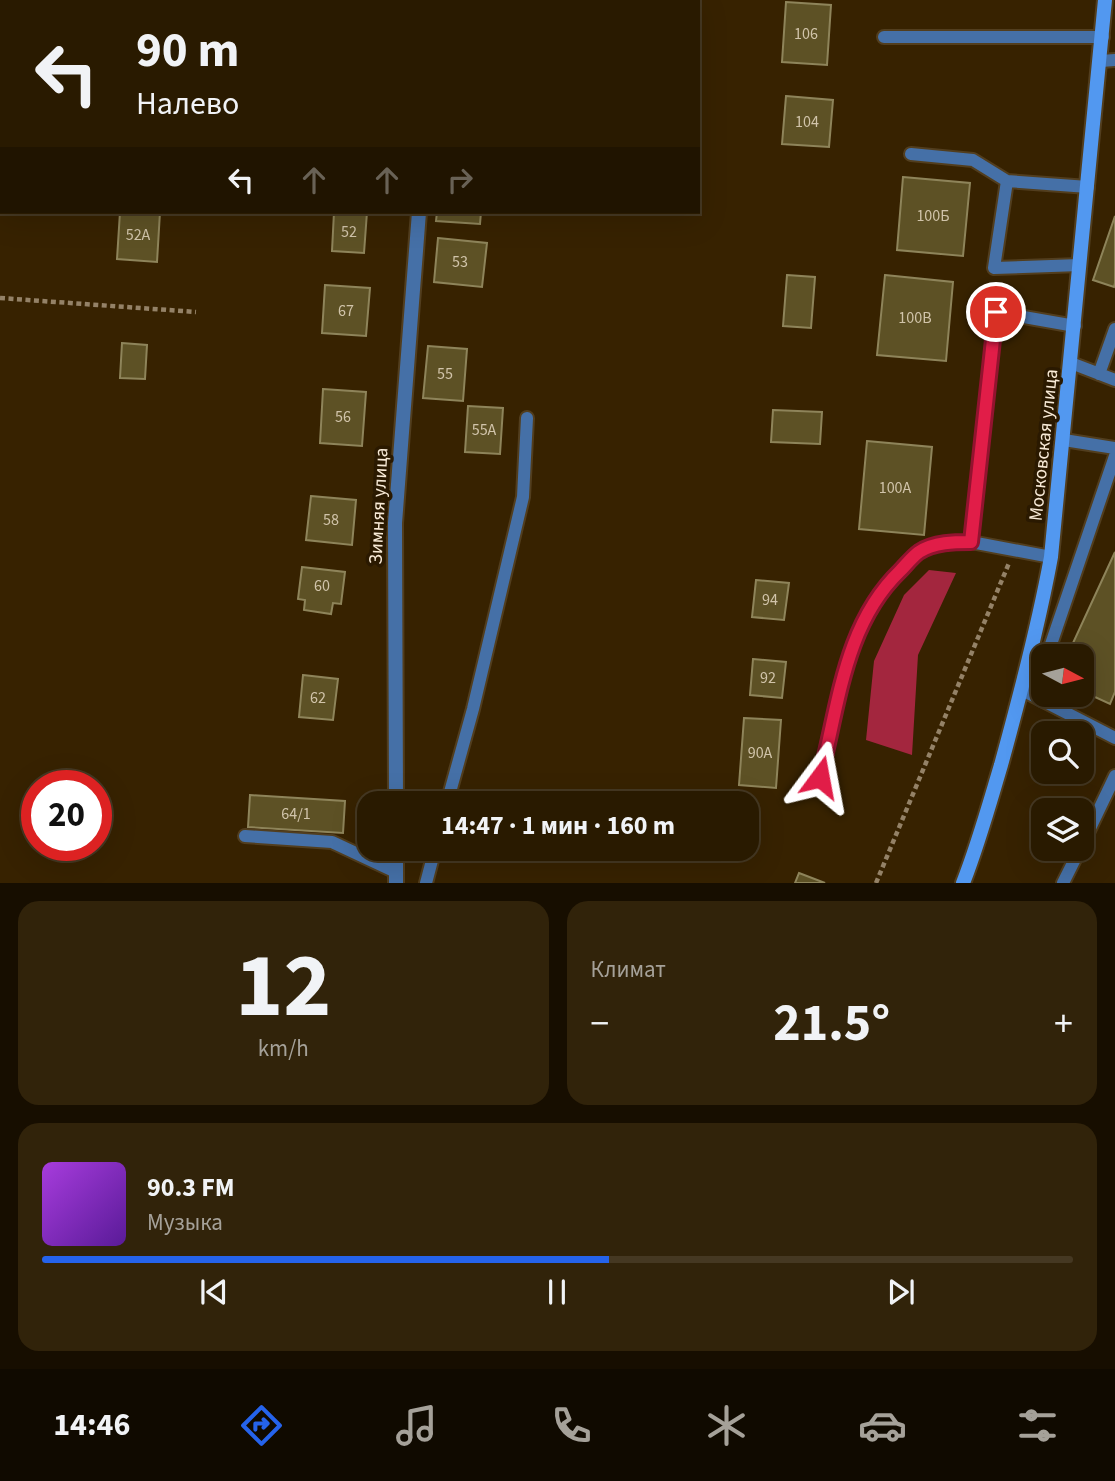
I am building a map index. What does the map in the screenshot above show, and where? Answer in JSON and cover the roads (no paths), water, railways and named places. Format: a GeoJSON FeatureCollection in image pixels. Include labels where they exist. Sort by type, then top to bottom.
{"type":"FeatureCollection","features":[{"type":"Feature","properties":{"kind":"main road","name":"Московская улица"},"geometry":{"type":"LineString","coordinates":[[963,883],[988,810],[1022,690],[1051,557],[1088,187],[1108,60],[1103,37],[1105,0]]}},
{"type":"Feature","properties":{"kind":"street","name":"Зимняя улица"},"geometry":{"type":"LineString","coordinates":[[396,791],[395,523],[419,214]]}},
{"type":"Feature","properties":{"kind":"lane"},"geometry":{"type":"LineString","coordinates":[[884,37],[1103,37]]}},
{"type":"Feature","properties":{"kind":"lane"},"geometry":{"type":"LineString","coordinates":[[911,154],[973,160],[1007,181],[1088,187]]}},
{"type":"Feature","properties":{"kind":"lane"},"geometry":{"type":"LineString","coordinates":[[1007,181],[994,268],[1080,265]]}},
{"type":"Feature","properties":{"kind":"lane"},"geometry":{"type":"LineString","coordinates":[[971,542],[996,312],[1075,326]]}},
{"type":"Feature","properties":{"kind":"lane"},"geometry":{"type":"LineString","coordinates":[[1099,374],[1115,329]]}},
{"type":"Feature","properties":{"kind":"lane"},"geometry":{"type":"LineString","coordinates":[[1071,363],[1115,380]]}},
{"type":"Feature","properties":{"kind":"lane"},"geometry":{"type":"LineString","coordinates":[[450,791],[473,709],[523,497],[527,418]]}},
{"type":"Feature","properties":{"kind":"lane"},"geometry":{"type":"LineString","coordinates":[[1064,440],[1115,448]]}},
{"type":"Feature","properties":{"kind":"lane"},"geometry":{"type":"LineString","coordinates":[[1051,644],[1115,456]]}},
{"type":"Feature","properties":{"kind":"lane"},"geometry":{"type":"LineString","coordinates":[[820,777],[834,707],[863,621],[883,588],[921,551],[947,542],[971,542],[1051,557]]}},
{"type":"Feature","properties":{"kind":"lane"},"geometry":{"type":"LineString","coordinates":[[1022,690],[1115,738]]}},
{"type":"Feature","properties":{"kind":"lane"},"geometry":{"type":"LineString","coordinates":[[1094,820],[1115,776]]}},
{"type":"Feature","properties":{"kind":"lane"},"geometry":{"type":"LineString","coordinates":[[245,836],[332,842],[396,877]]}},
{"type":"Feature","properties":{"kind":"lane"},"geometry":{"type":"LineString","coordinates":[[426,883],[432,861]]}},
{"type":"Feature","properties":{"kind":"lane"},"geometry":{"type":"LineString","coordinates":[[1063,883],[1074,861]]}}]}
